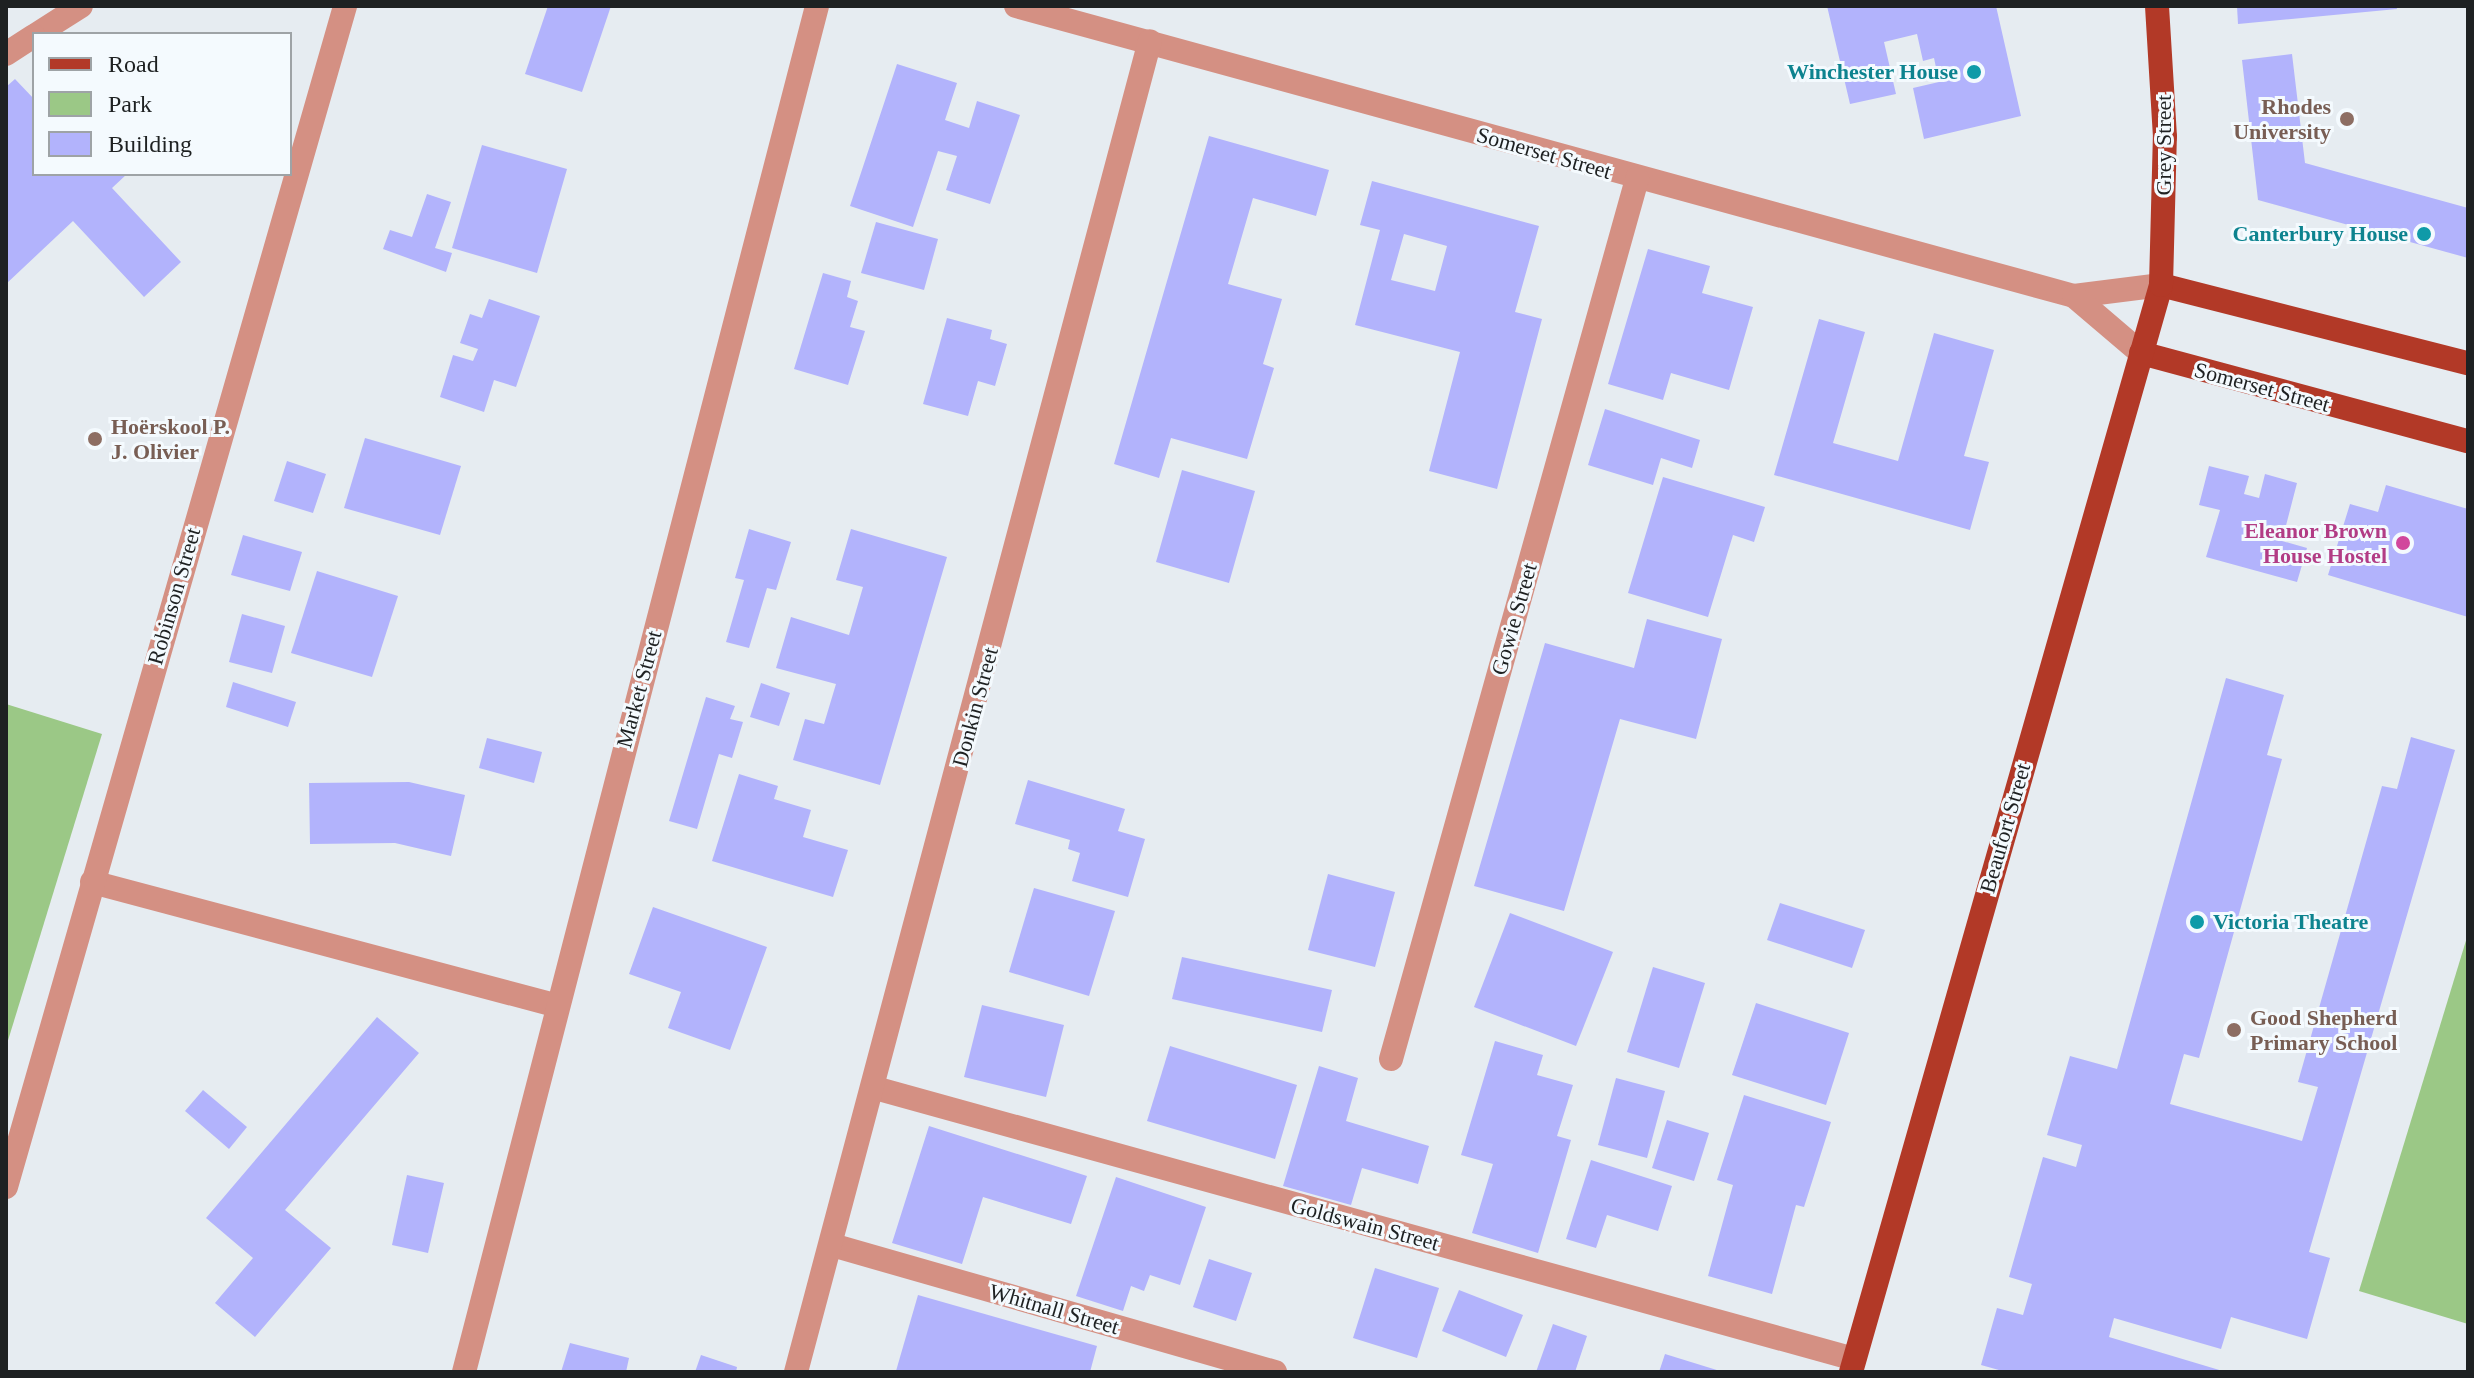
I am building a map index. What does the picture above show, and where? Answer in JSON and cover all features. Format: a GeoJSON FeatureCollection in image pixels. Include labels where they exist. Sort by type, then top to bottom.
{"type":"FeatureCollection","features":[{"type":"Feature","properties":{"kind":"main road","name":"Grey Street"},"geometry":{"type":"LineString","coordinates":[[2157,6],[2165,137],[2161,285]]}},
{"type":"Feature","properties":{"kind":"main road","name":"Beaufort Street"},"geometry":{"type":"LineString","coordinates":[[1853,1366],[2161,285]]}},
{"type":"Feature","properties":{"kind":"main road","name":"Somerset Street"},"geometry":{"type":"LineString","coordinates":[[2161,285],[2468,363]]}},
{"type":"Feature","properties":{"kind":"main road","name":"Somerset Street"},"geometry":{"type":"LineString","coordinates":[[2141,353],[2468,441]]}},
{"type":"Feature","properties":{"kind":"street"},"geometry":{"type":"LineString","coordinates":[[41,32],[81,6]]}},
{"type":"Feature","properties":{"kind":"street","name":"Robinson Street"},"geometry":{"type":"LineString","coordinates":[[6,1187],[345,6]]}},
{"type":"Feature","properties":{"kind":"street","name":"Market Street"},"geometry":{"type":"LineString","coordinates":[[464,1372],[817,6]]}},
{"type":"Feature","properties":{"kind":"street","name":"Somerset Street"},"geometry":{"type":"LineString","coordinates":[[1016,6],[1637,179],[2074,296],[2161,285]]}},
{"type":"Feature","properties":{"kind":"street"},"geometry":{"type":"LineString","coordinates":[[6,54],[32,38]]}},
{"type":"Feature","properties":{"kind":"street","name":"Donkin Street"},"geometry":{"type":"LineString","coordinates":[[796,1372],[875,1088],[1150,41]]}},
{"type":"Feature","properties":{"kind":"street","name":"Gowie Street"},"geometry":{"type":"LineString","coordinates":[[1391,1059],[1637,179]]}},
{"type":"Feature","properties":{"kind":"street","name":"Somerset Street"},"geometry":{"type":"LineString","coordinates":[[2074,296],[2141,353]]}},
{"type":"Feature","properties":{"kind":"street"},"geometry":{"type":"LineString","coordinates":[[92,882],[557,1006]]}},
{"type":"Feature","properties":{"kind":"street","name":"Goldswain Street"},"geometry":{"type":"LineString","coordinates":[[875,1088],[1853,1366]]}},
{"type":"Feature","properties":{"kind":"street","name":"Whitnall Street"},"geometry":{"type":"LineString","coordinates":[[832,1245],[1275,1372]]}},
{"type":"Feature","properties":{"kind":"green space"},"geometry":{"type":"Polygon","coordinates":[[[6,704],[102,734],[6,1047],[6,704]]]}},
{"type":"Feature","properties":{"kind":"green space"},"geometry":{"type":"Polygon","coordinates":[[[2468,934],[2468,1324],[2359,1291],[2468,934]]]}},
{"type":"Feature","properties":{"kind":"building"},"geometry":{"type":"Polygon","coordinates":[[[548,6],[611,6],[582,92],[525,74],[548,6]]]}},
{"type":"Feature","properties":{"kind":"building","name":"Winchester House"},"geometry":{"type":"Polygon","coordinates":[[[1827,6],[1996,6],[2021,116],[1924,139],[1913,88],[1939,82],[1934,58],[1923,61],[1917,34],[1884,42],[1896,94],[1850,104],[1827,6]]]}},
{"type":"Feature","properties":{"kind":"building"},"geometry":{"type":"Polygon","coordinates":[[[2237,6],[2396,6],[2397,9],[2238,24],[2237,6]]]}},
{"type":"Feature","properties":{"kind":"building"},"geometry":{"type":"Polygon","coordinates":[[[2292,54],[2305,163],[2468,208],[2468,258],[2258,200],[2242,60],[2292,54]]]}},
{"type":"Feature","properties":{"kind":"building"},"geometry":{"type":"Polygon","coordinates":[[[897,64],[957,83],[945,120],[969,128],[977,101],[1020,115],[990,204],[946,190],[957,156],[938,151],[913,227],[850,206],[897,64]]]}},
{"type":"Feature","properties":{"kind":"building"},"geometry":{"type":"Polygon","coordinates":[[[15,79],[32,97],[32,176],[125,176],[112,188],[181,262],[144,297],[73,221],[6,284],[6,87],[15,79]]]}},
{"type":"Feature","properties":{"kind":"building"},"geometry":{"type":"Polygon","coordinates":[[[1209,136],[1329,170],[1316,216],[1253,198],[1228,284],[1282,299],[1263,364],[1274,368],[1247,459],[1171,438],[1159,478],[1114,464],[1209,136]]]}},
{"type":"Feature","properties":{"kind":"building"},"geometry":{"type":"Polygon","coordinates":[[[482,145],[567,169],[537,273],[452,248],[482,145]]]}},
{"type":"Feature","properties":{"kind":"building"},"geometry":{"type":"Polygon","coordinates":[[[1372,181],[1539,226],[1515,312],[1542,319],[1497,489],[1429,471],[1460,352],[1355,325],[1380,230],[1360,225],[1372,181]],[[1404,234],[1391,280],[1435,291],[1447,246],[1404,234]]]}},
{"type":"Feature","properties":{"kind":"building"},"geometry":{"type":"Polygon","coordinates":[[[427,194],[451,202],[435,248],[452,253],[446,272],[383,249],[390,230],[412,237],[427,194]]]}},
{"type":"Feature","properties":{"kind":"building"},"geometry":{"type":"Polygon","coordinates":[[[876,222],[938,239],[924,290],[861,273],[876,222]]]}},
{"type":"Feature","properties":{"kind":"building"},"geometry":{"type":"Polygon","coordinates":[[[1648,249],[1710,266],[1702,293],[1753,307],[1729,390],[1671,373],[1663,400],[1608,384],[1648,249]]]}},
{"type":"Feature","properties":{"kind":"building"},"geometry":{"type":"Polygon","coordinates":[[[823,273],[851,281],[847,297],[858,301],[850,327],[865,331],[848,385],[794,369],[823,273]]]}},
{"type":"Feature","properties":{"kind":"building"},"geometry":{"type":"Polygon","coordinates":[[[489,299],[540,316],[516,387],[494,380],[484,412],[440,397],[453,355],[473,361],[478,349],[460,343],[470,314],[482,318],[489,299]]]}},
{"type":"Feature","properties":{"kind":"building"},"geometry":{"type":"Polygon","coordinates":[[[947,318],[992,330],[990,339],[1007,344],[995,386],[978,381],[968,416],[923,404],[947,318]]]}},
{"type":"Feature","properties":{"kind":"building"},"geometry":{"type":"Polygon","coordinates":[[[1819,319],[1865,332],[1833,443],[1898,461],[1934,333],[1994,350],[1964,456],[1989,462],[1970,530],[1774,475],[1819,319]]]}},
{"type":"Feature","properties":{"kind":"building"},"geometry":{"type":"Polygon","coordinates":[[[1605,409],[1700,440],[1692,468],[1661,458],[1653,485],[1588,465],[1605,409]]]}},
{"type":"Feature","properties":{"kind":"building"},"geometry":{"type":"Polygon","coordinates":[[[365,438],[461,466],[440,535],[344,508],[365,438]]]}},
{"type":"Feature","properties":{"kind":"building"},"geometry":{"type":"Polygon","coordinates":[[[287,461],[326,474],[313,513],[274,501],[287,461]]]}},
{"type":"Feature","properties":{"kind":"building"},"geometry":{"type":"Polygon","coordinates":[[[2209,466],[2249,476],[2244,494],[2259,498],[2265,474],[2297,483],[2282,541],[2307,548],[2297,582],[2206,557],[2220,510],[2199,505],[2209,466]]]}},
{"type":"Feature","properties":{"kind":"building"},"geometry":{"type":"Polygon","coordinates":[[[1182,470],[1255,491],[1229,583],[1156,562],[1182,470]]]}},
{"type":"Feature","properties":{"kind":"building"},"geometry":{"type":"Polygon","coordinates":[[[1663,477],[1765,507],[1754,542],[1733,535],[1708,617],[1628,593],[1663,477]]]}},
{"type":"Feature","properties":{"kind":"building","name":"Eleanor Brown House Hostel"},"geometry":{"type":"Polygon","coordinates":[[[2386,485],[2468,509],[2468,617],[2328,575],[2350,504],[2378,512],[2386,485]]]}},
{"type":"Feature","properties":{"kind":"building"},"geometry":{"type":"Polygon","coordinates":[[[749,529],[791,542],[776,590],[767,588],[749,648],[726,642],[744,580],[735,578],[749,529]]]}},
{"type":"Feature","properties":{"kind":"building"},"geometry":{"type":"Polygon","coordinates":[[[851,529],[947,557],[880,785],[793,760],[805,719],[824,724],[836,684],[776,668],[791,617],[849,635],[863,587],[836,580],[851,529]]]}},
{"type":"Feature","properties":{"kind":"building"},"geometry":{"type":"Polygon","coordinates":[[[243,535],[302,552],[290,591],[231,575],[243,535]]]}},
{"type":"Feature","properties":{"kind":"building"},"geometry":{"type":"Polygon","coordinates":[[[317,571],[398,596],[372,677],[291,653],[317,571]]]}},
{"type":"Feature","properties":{"kind":"building"},"geometry":{"type":"Polygon","coordinates":[[[242,614],[285,626],[272,673],[229,662],[242,614]]]}},
{"type":"Feature","properties":{"kind":"building"},"geometry":{"type":"Polygon","coordinates":[[[1647,619],[1722,639],[1696,739],[1620,719],[1564,911],[1474,886],[1545,643],[1634,668],[1647,619]]]}},
{"type":"Feature","properties":{"kind":"building","name":"Victoria Theatre"},"geometry":{"type":"Polygon","coordinates":[[[2226,678],[2284,695],[2267,755],[2282,759],[2199,1058],[2184,1054],[2170,1104],[2302,1141],[2318,1087],[2298,1082],[2382,786],[2397,789],[2411,737],[2455,750],[2309,1252],[2330,1258],[2307,1339],[2231,1317],[2221,1349],[2114,1318],[2109,1337],[2226,1372],[2006,1372],[1981,1365],[1997,1308],[2023,1315],[2032,1284],[2009,1277],[2043,1157],[2076,1167],[2082,1145],[2047,1135],[2070,1056],[2117,1069],[2226,678]]]}},
{"type":"Feature","properties":{"kind":"building"},"geometry":{"type":"Polygon","coordinates":[[[233,682],[296,702],[288,727],[226,707],[233,682]]]}},
{"type":"Feature","properties":{"kind":"building"},"geometry":{"type":"Polygon","coordinates":[[[761,683],[790,693],[779,726],[750,717],[761,683]]]}},
{"type":"Feature","properties":{"kind":"building"},"geometry":{"type":"Polygon","coordinates":[[[706,697],[735,706],[730,719],[743,722],[732,758],[719,754],[697,829],[669,821],[706,697]]]}},
{"type":"Feature","properties":{"kind":"building"},"geometry":{"type":"Polygon","coordinates":[[[487,738],[542,752],[534,783],[479,768],[487,738]]]}},
{"type":"Feature","properties":{"kind":"building"},"geometry":{"type":"Polygon","coordinates":[[[739,774],[778,786],[774,799],[811,810],[803,837],[848,850],[833,897],[712,861],[739,774]]]}},
{"type":"Feature","properties":{"kind":"building"},"geometry":{"type":"Polygon","coordinates":[[[1028,780],[1125,809],[1118,831],[1145,839],[1128,897],[1072,881],[1080,853],[1068,849],[1070,840],[1015,824],[1028,780]]]}},
{"type":"Feature","properties":{"kind":"building"},"geometry":{"type":"Polygon","coordinates":[[[409,782],[465,795],[451,856],[395,843],[310,844],[309,783],[409,782]]]}},
{"type":"Feature","properties":{"kind":"building"},"geometry":{"type":"Polygon","coordinates":[[[1328,874],[1395,892],[1375,967],[1308,950],[1328,874]]]}},
{"type":"Feature","properties":{"kind":"building"},"geometry":{"type":"Polygon","coordinates":[[[1034,888],[1115,911],[1089,996],[1009,972],[1034,888]]]}},
{"type":"Feature","properties":{"kind":"building"},"geometry":{"type":"Polygon","coordinates":[[[1780,903],[1865,930],[1852,968],[1767,940],[1780,903]]]}},
{"type":"Feature","properties":{"kind":"building"},"geometry":{"type":"Polygon","coordinates":[[[653,907],[767,947],[730,1050],[668,1028],[681,992],[629,974],[653,907]]]}},
{"type":"Feature","properties":{"kind":"building"},"geometry":{"type":"Polygon","coordinates":[[[1510,913],[1613,952],[1576,1046],[1474,1007],[1510,913]]]}},
{"type":"Feature","properties":{"kind":"building"},"geometry":{"type":"Polygon","coordinates":[[[1182,957],[1332,990],[1322,1032],[1172,999],[1182,957]]]}},
{"type":"Feature","properties":{"kind":"building"},"geometry":{"type":"Polygon","coordinates":[[[1653,967],[1705,983],[1679,1068],[1627,1052],[1653,967]]]}},
{"type":"Feature","properties":{"kind":"building"},"geometry":{"type":"Polygon","coordinates":[[[1756,1003],[1849,1033],[1826,1105],[1732,1075],[1756,1003]]]}},
{"type":"Feature","properties":{"kind":"building"},"geometry":{"type":"Polygon","coordinates":[[[982,1005],[1064,1025],[1046,1097],[964,1077],[982,1005]]]}},
{"type":"Feature","properties":{"kind":"building"},"geometry":{"type":"Polygon","coordinates":[[[377,1017],[419,1053],[285,1210],[331,1248],[255,1337],[215,1303],[253,1258],[206,1218],[377,1017]]]}},
{"type":"Feature","properties":{"kind":"building"},"geometry":{"type":"Polygon","coordinates":[[[1495,1041],[1543,1055],[1537,1075],[1573,1085],[1557,1136],[1571,1140],[1538,1253],[1472,1233],[1493,1164],[1461,1155],[1495,1041]]]}},
{"type":"Feature","properties":{"kind":"building"},"geometry":{"type":"Polygon","coordinates":[[[1170,1046],[1297,1085],[1275,1159],[1147,1121],[1170,1046]]]}},
{"type":"Feature","properties":{"kind":"building"},"geometry":{"type":"Polygon","coordinates":[[[1319,1066],[1358,1078],[1346,1121],[1429,1146],[1418,1184],[1362,1168],[1351,1205],[1283,1186],[1319,1066]]]}},
{"type":"Feature","properties":{"kind":"building"},"geometry":{"type":"Polygon","coordinates":[[[1616,1078],[1665,1091],[1647,1158],[1598,1145],[1616,1078]]]}},
{"type":"Feature","properties":{"kind":"building"},"geometry":{"type":"Polygon","coordinates":[[[203,1090],[247,1127],[229,1149],[185,1111],[203,1090]]]}},
{"type":"Feature","properties":{"kind":"building"},"geometry":{"type":"Polygon","coordinates":[[[1744,1095],[1831,1122],[1804,1207],[1796,1205],[1772,1294],[1708,1276],[1733,1185],[1717,1180],[1744,1095]]]}},
{"type":"Feature","properties":{"kind":"building"},"geometry":{"type":"Polygon","coordinates":[[[1667,1120],[1709,1133],[1694,1181],[1652,1168],[1667,1120]]]}},
{"type":"Feature","properties":{"kind":"building"},"geometry":{"type":"Polygon","coordinates":[[[929,1126],[1087,1176],[1071,1224],[983,1197],[962,1264],[892,1243],[929,1126]]]}},
{"type":"Feature","properties":{"kind":"building"},"geometry":{"type":"Polygon","coordinates":[[[1591,1160],[1672,1186],[1658,1231],[1607,1215],[1596,1248],[1566,1239],[1591,1160]]]}},
{"type":"Feature","properties":{"kind":"building"},"geometry":{"type":"Polygon","coordinates":[[[407,1175],[444,1183],[428,1253],[392,1245],[407,1175]]]}},
{"type":"Feature","properties":{"kind":"building"},"geometry":{"type":"Polygon","coordinates":[[[1116,1177],[1206,1207],[1180,1285],[1150,1275],[1144,1291],[1131,1286],[1123,1311],[1076,1296],[1116,1177]]]}},
{"type":"Feature","properties":{"kind":"building"},"geometry":{"type":"Polygon","coordinates":[[[1209,1259],[1252,1273],[1236,1321],[1193,1307],[1209,1259]]]}},
{"type":"Feature","properties":{"kind":"building"},"geometry":{"type":"Polygon","coordinates":[[[1375,1268],[1439,1288],[1417,1358],[1353,1338],[1375,1268]]]}},
{"type":"Feature","properties":{"kind":"building"},"geometry":{"type":"Polygon","coordinates":[[[1459,1290],[1523,1315],[1506,1357],[1442,1331],[1459,1290]]]}},
{"type":"Feature","properties":{"kind":"building"},"geometry":{"type":"Polygon","coordinates":[[[918,1295],[1097,1346],[1090,1372],[896,1371],[918,1295]]]}},
{"type":"Feature","properties":{"kind":"building"},"geometry":{"type":"Polygon","coordinates":[[[1553,1324],[1587,1336],[1575,1372],[1536,1372],[1553,1324]]]}},
{"type":"Feature","properties":{"kind":"building"},"geometry":{"type":"Polygon","coordinates":[[[570,1343],[629,1358],[626,1372],[561,1372],[570,1343]]]}},
{"type":"Feature","properties":{"kind":"building"},"geometry":{"type":"Polygon","coordinates":[[[1665,1354],[1720,1371],[1720,1372],[1659,1372],[1665,1354]]]}},
{"type":"Feature","properties":{"kind":"building"},"geometry":{"type":"Polygon","coordinates":[[[701,1355],[737,1367],[736,1372],[695,1372],[701,1355]]]}},
{"type":"Feature","properties":{"kind":"place","name":"Winchester House"},"geometry":{"type":"Point","coordinates":[1974,72]}},
{"type":"Feature","properties":{"kind":"place","name":"Rhodes University"},"geometry":{"type":"Point","coordinates":[2347,119]}},
{"type":"Feature","properties":{"kind":"place","name":"Canterbury House"},"geometry":{"type":"Point","coordinates":[2424,234]}},
{"type":"Feature","properties":{"kind":"place","name":"Hoërskool P. J. Olivier"},"geometry":{"type":"Point","coordinates":[95,439]}},
{"type":"Feature","properties":{"kind":"place","name":"Eleanor Brown House Hostel"},"geometry":{"type":"Point","coordinates":[2403,543]}},
{"type":"Feature","properties":{"kind":"place","name":"Victoria Theatre"},"geometry":{"type":"Point","coordinates":[2197,922]}},
{"type":"Feature","properties":{"kind":"place","name":"Good Shepherd Primary School"},"geometry":{"type":"Point","coordinates":[2234,1030]}}]}
